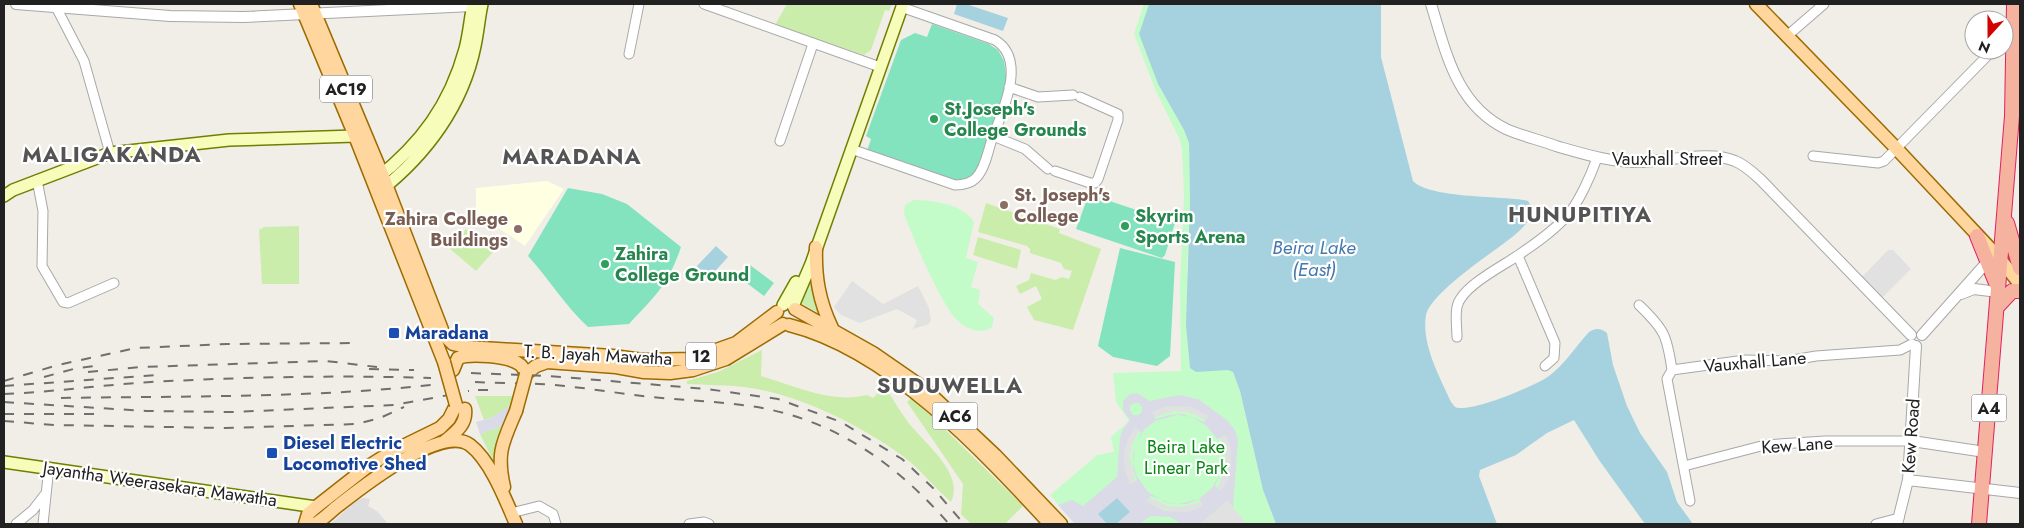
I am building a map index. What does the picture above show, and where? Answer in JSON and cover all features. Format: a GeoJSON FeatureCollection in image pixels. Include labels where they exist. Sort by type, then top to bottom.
{"type":"FeatureCollection","features":[{"type":"Feature","properties":{"kind":"highway","name":"A4"},"geometry":{"type":"LineString","coordinates":[[2014,4],[2017,20]]}},
{"type":"Feature","properties":{"kind":"highway","name":"A4"},"geometry":{"type":"LineString","coordinates":[[1979,524],[1998,306],[1994,259],[2005,205],[2012,116],[2010,60]]}},
{"type":"Feature","properties":{"kind":"highway"},"geometry":{"type":"LineString","coordinates":[[2005,205],[2020,268]]}},
{"type":"Feature","properties":{"kind":"highway"},"geometry":{"type":"LineString","coordinates":[[1977,236],[1994,259]]}},
{"type":"Feature","properties":{"kind":"highway"},"geometry":{"type":"LineString","coordinates":[[1998,306],[2012,291],[2020,291]]}},
{"type":"Feature","properties":{"kind":"main road"},"geometry":{"type":"LineString","coordinates":[[379,184],[423,136],[438,115],[455,81],[476,4]]}},
{"type":"Feature","properties":{"kind":"main road"},"geometry":{"type":"LineString","coordinates":[[1756,4],[1895,147],[1977,236]]}},
{"type":"Feature","properties":{"kind":"main road","name":"T. B. Jayah Mawatha"},"geometry":{"type":"LineString","coordinates":[[787,308],[900,5]]}},
{"type":"Feature","properties":{"kind":"main road","name":"AC19"},"geometry":{"type":"LineString","coordinates":[[307,8],[355,136],[379,184],[448,366],[461,407]]}},
{"type":"Feature","properties":{"kind":"main road","name":"AC19"},"geometry":{"type":"LineString","coordinates":[[307,8],[379,184],[444,335],[453,344],[466,351]]}},
{"type":"Feature","properties":{"kind":"main road","name":"T. B. Jayah Mawatha"},"geometry":{"type":"LineString","coordinates":[[466,351],[614,356],[643,360],[691,359],[736,343],[787,308],[816,247],[851,148],[877,66]]}},
{"type":"Feature","properties":{"kind":"main road"},"geometry":{"type":"LineString","coordinates":[[4,196],[37,180],[110,152],[229,140],[355,136]]}},
{"type":"Feature","properties":{"kind":"main road"},"geometry":{"type":"LineString","coordinates":[[816,247],[817,285],[820,301],[832,328]]}},
{"type":"Feature","properties":{"kind":"main road"},"geometry":{"type":"LineString","coordinates":[[1994,259],[2020,284]]}},
{"type":"Feature","properties":{"kind":"main road"},"geometry":{"type":"LineString","coordinates":[[787,308],[796,320],[786,324],[778,320],[787,308]]}},
{"type":"Feature","properties":{"kind":"main road","name":"AC6"},"geometry":{"type":"LineString","coordinates":[[787,308],[832,328],[906,375],[1036,503],[1062,524]]}},
{"type":"Feature","properties":{"kind":"main road","name":"T. B. Jayah Mawatha"},"geometry":{"type":"LineString","coordinates":[[526,374],[536,366],[547,362],[670,373],[693,370],[726,359],[786,324]]}},
{"type":"Feature","properties":{"kind":"main road","name":"AC6"},"geometry":{"type":"LineString","coordinates":[[786,324],[812,330],[869,361],[949,417]]}},
{"type":"Feature","properties":{"kind":"main road"},"geometry":{"type":"LineString","coordinates":[[448,366],[466,351],[514,360],[522,365],[526,374],[516,411],[499,454],[500,471],[512,515]]}},
{"type":"Feature","properties":{"kind":"main road"},"geometry":{"type":"LineString","coordinates":[[670,360],[670,373]]}},
{"type":"Feature","properties":{"kind":"main road"},"geometry":{"type":"LineString","coordinates":[[461,407],[466,417],[463,423],[445,441],[384,471],[311,517],[367,466],[440,428],[461,407]]}},
{"type":"Feature","properties":{"kind":"main road"},"geometry":{"type":"LineString","coordinates":[[445,441],[459,440],[469,444],[482,458],[512,515]]}},
{"type":"Feature","properties":{"kind":"main road","name":"Jayantha Weerasekara Mawatha"},"geometry":{"type":"LineString","coordinates":[[4,462],[311,517]]}},
{"type":"Feature","properties":{"kind":"main road","name":"Jayantha Weerasekara Mawatha"},"geometry":{"type":"LineString","coordinates":[[4,470],[49,471]]}},
{"type":"Feature","properties":{"kind":"main road","name":"AC6"},"geometry":{"type":"LineString","coordinates":[[1036,503],[1050,524]]}},
{"type":"Feature","properties":{"kind":"street"},"geometry":{"type":"LineString","coordinates":[[16,4],[79,7],[170,16],[244,17],[307,8],[476,4]]}},
{"type":"Feature","properties":{"kind":"street"},"geometry":{"type":"LineString","coordinates":[[629,54],[639,4]]}},
{"type":"Feature","properties":{"kind":"street"},"geometry":{"type":"LineString","coordinates":[[704,4],[718,6],[813,44],[877,66]]}},
{"type":"Feature","properties":{"kind":"street","name":"Vauxhall Street"},"geometry":{"type":"LineString","coordinates":[[1431,4],[1453,73],[1473,104],[1491,120],[1506,129],[1597,158],[1641,162],[1717,157],[1742,164],[1760,179],[1913,342]]}},
{"type":"Feature","properties":{"kind":"street"},"geometry":{"type":"LineString","coordinates":[[1787,36],[1824,4]]}},
{"type":"Feature","properties":{"kind":"street"},"geometry":{"type":"LineString","coordinates":[[851,148],[946,182],[964,185],[978,175],[993,136],[1009,87],[1009,59],[1002,44],[900,5]]}},
{"type":"Feature","properties":{"kind":"street"},"geometry":{"type":"LineString","coordinates":[[56,7],[84,61],[110,152]]}},
{"type":"Feature","properties":{"kind":"street"},"geometry":{"type":"LineString","coordinates":[[780,141],[813,44]]}},
{"type":"Feature","properties":{"kind":"street"},"geometry":{"type":"LineString","coordinates":[[1813,156],[1878,163],[1884,161],[1895,147],[1983,60]]}},
{"type":"Feature","properties":{"kind":"street"},"geometry":{"type":"LineString","coordinates":[[993,136],[1025,148],[1051,170],[1095,183],[1118,120],[1118,114],[1076,96],[1038,97],[1009,87]]}},
{"type":"Feature","properties":{"kind":"street"},"geometry":{"type":"LineString","coordinates":[[1456,337],[1457,306],[1461,297],[1495,268],[1518,256],[1551,232],[1567,216],[1591,174],[1597,158]]}},
{"type":"Feature","properties":{"kind":"street"},"geometry":{"type":"LineString","coordinates":[[37,180],[43,211],[42,266],[63,302],[68,303],[114,283]]}},
{"type":"Feature","properties":{"kind":"street"},"geometry":{"type":"LineString","coordinates":[[1518,256],[1555,343],[1554,358],[1545,366]]}},
{"type":"Feature","properties":{"kind":"street"},"geometry":{"type":"LineString","coordinates":[[1913,342],[1916,332],[1922,335],[1994,259]]}},
{"type":"Feature","properties":{"kind":"street"},"geometry":{"type":"LineString","coordinates":[[1960,295],[1974,289],[1998,290]]}},
{"type":"Feature","properties":{"kind":"street"},"geometry":{"type":"LineString","coordinates":[[1639,305],[1659,324],[1667,339],[1672,370],[1667,379],[1690,501]]}},
{"type":"Feature","properties":{"kind":"street","name":"Vauxhall Lane"},"geometry":{"type":"LineString","coordinates":[[1672,370],[1744,360],[1787,361],[1816,356],[1900,350],[1913,342]]}},
{"type":"Feature","properties":{"kind":"street","name":"Kew Road"},"geometry":{"type":"LineString","coordinates":[[1898,521],[1908,480],[1912,441],[1913,342]]}},
{"type":"Feature","properties":{"kind":"street","name":"Kew Lane"},"geometry":{"type":"LineString","coordinates":[[1684,466],[1766,445],[1825,441],[1912,441]]}},
{"type":"Feature","properties":{"kind":"street"},"geometry":{"type":"LineString","coordinates":[[1912,441],[1985,452]]}},
{"type":"Feature","properties":{"kind":"street"},"geometry":{"type":"LineString","coordinates":[[43,524],[49,471]]}},
{"type":"Feature","properties":{"kind":"street"},"geometry":{"type":"LineString","coordinates":[[1908,480],[2020,493]]}},
{"type":"Feature","properties":{"kind":"street"},"geometry":{"type":"LineString","coordinates":[[16,524],[33,510],[46,493]]}},
{"type":"Feature","properties":{"kind":"street"},"geometry":{"type":"LineString","coordinates":[[512,515],[539,506],[553,514],[556,524]]}},
{"type":"Feature","properties":{"kind":"street"},"geometry":{"type":"LineString","coordinates":[[1876,524],[1898,521]]}},
{"type":"Feature","properties":{"kind":"street"},"geometry":{"type":"LineString","coordinates":[[688,524],[704,522],[709,524]]}},
{"type":"Feature","properties":{"kind":"shaded area","name":"Zahira College Buildings"},"geometry":{"type":"Polygon","coordinates":[[[547,181],[564,189],[525,246],[476,213],[476,188],[547,181]]]}},
{"type":"Feature","properties":{"kind":"shaded area"},"geometry":{"type":"Polygon","coordinates":[[[1888,250],[1893,250],[1911,269],[1883,297],[1880,297],[1862,277],[1888,250]]]}},
{"type":"Feature","properties":{"kind":"shaded area"},"geometry":{"type":"Polygon","coordinates":[[[852,281],[883,304],[918,286],[929,308],[931,320],[929,324],[913,329],[917,320],[897,309],[860,323],[841,315],[834,307],[852,281]]]}},
{"type":"Feature","properties":{"kind":"shaded area"},"geometry":{"type":"Polygon","coordinates":[[[1137,393],[1150,401],[1179,395],[1198,399],[1227,420],[1235,430],[1238,440],[1233,507],[1227,501],[1200,524],[1181,524],[1170,517],[1151,516],[1139,524],[1116,524],[1130,512],[1098,514],[1107,524],[1075,524],[1058,505],[1072,500],[1083,506],[1117,477],[1120,437],[1130,420],[1123,410],[1123,401],[1130,394],[1137,393]],[[1134,403],[1130,406],[1130,411],[1133,415],[1138,415],[1142,412],[1142,407],[1139,403],[1134,403]],[[1168,406],[1152,412],[1156,419],[1169,415],[1183,414],[1204,422],[1209,416],[1191,407],[1168,406]],[[1177,415],[1155,421],[1144,430],[1138,441],[1141,432],[1135,427],[1128,439],[1124,454],[1125,469],[1130,484],[1137,480],[1133,463],[1137,476],[1148,492],[1161,500],[1151,496],[1146,502],[1165,511],[1188,512],[1203,506],[1199,499],[1213,487],[1221,470],[1222,455],[1218,440],[1207,426],[1191,417],[1177,415]],[[1226,435],[1218,439],[1223,450],[1223,465],[1215,486],[1221,491],[1228,480],[1231,465],[1231,449],[1226,435]]]}},
{"type":"Feature","properties":{"kind":"shaded area"},"geometry":{"type":"Polygon","coordinates":[[[512,404],[505,425],[480,434],[476,422],[491,418],[512,404]]]}},
{"type":"Feature","properties":{"kind":"shaded area"},"geometry":{"type":"Polygon","coordinates":[[[1168,406],[1191,407],[1209,415],[1206,420],[1188,412],[1174,411],[1155,417],[1152,412],[1168,406]]]}},
{"type":"Feature","properties":{"kind":"shaded area"},"geometry":{"type":"Polygon","coordinates":[[[1135,426],[1139,431],[1132,445],[1130,459],[1135,481],[1130,484],[1125,469],[1124,454],[1128,439],[1135,426]]]}},
{"type":"Feature","properties":{"kind":"shaded area"},"geometry":{"type":"Polygon","coordinates":[[[1226,435],[1231,449],[1231,465],[1228,480],[1221,491],[1217,488],[1224,473],[1226,459],[1221,437],[1226,435]]]}},
{"type":"Feature","properties":{"kind":"shaded area"},"geometry":{"type":"Polygon","coordinates":[[[362,498],[370,499],[368,506],[378,512],[388,524],[331,524],[353,503],[362,498]]]}},
{"type":"Feature","properties":{"kind":"shaded area"},"geometry":{"type":"Polygon","coordinates":[[[1150,498],[1168,506],[1182,507],[1201,502],[1203,507],[1188,512],[1173,512],[1146,502],[1150,498]]]}},
{"type":"Feature","properties":{"kind":"shaded area"},"geometry":{"type":"Polygon","coordinates":[[[1199,499],[1187,504],[1178,504],[1199,499]]]}},
{"type":"Feature","properties":{"kind":"shaded area"},"geometry":{"type":"Polygon","coordinates":[[[1227,501],[1247,524],[1200,524],[1227,501]]]}},
{"type":"Feature","properties":{"kind":"green space"},"geometry":{"type":"Polygon","coordinates":[[[787,4],[892,4],[889,11],[885,10],[871,50],[864,55],[775,25],[787,4]]]}},
{"type":"Feature","properties":{"kind":"green space","name":"Beira Lake Linear Park"},"geometry":{"type":"Polygon","coordinates":[[[1144,4],[1149,4],[1139,34],[1158,84],[1184,130],[1189,143],[1190,200],[1187,275],[1228,370],[1233,372],[1240,391],[1263,490],[1276,524],[1075,524],[1050,495],[1097,455],[1114,452],[1111,437],[1129,421],[1116,402],[1113,373],[1181,371],[1180,285],[1184,196],[1182,150],[1180,140],[1155,89],[1134,34],[1144,4]]]}},
{"type":"Feature","properties":{"kind":"green space","name":"St.Joseph's College Grounds"},"geometry":{"type":"Polygon","coordinates":[[[932,24],[989,44],[998,50],[1004,61],[1007,81],[1002,102],[978,171],[973,176],[958,181],[867,151],[871,139],[866,136],[901,40],[915,33],[927,37],[932,24]]]}},
{"type":"Feature","properties":{"kind":"green space","name":"Zahira College Ground"},"geometry":{"type":"Polygon","coordinates":[[[568,188],[602,194],[627,204],[681,247],[671,271],[660,289],[629,324],[588,327],[528,256],[568,188]]]}},
{"type":"Feature","properties":{"kind":"green space","name":"Skyrim Sports Arena"},"geometry":{"type":"Polygon","coordinates":[[[1089,194],[1175,223],[1165,255],[1162,258],[1076,229],[1089,194]]]}},
{"type":"Feature","properties":{"kind":"green space"},"geometry":{"type":"Polygon","coordinates":[[[913,200],[947,204],[963,211],[974,222],[966,258],[978,262],[971,287],[980,290],[978,304],[994,318],[992,327],[987,330],[977,331],[967,328],[955,318],[941,297],[904,214],[905,205],[913,200]]]}},
{"type":"Feature","properties":{"kind":"green space"},"geometry":{"type":"Polygon","coordinates":[[[986,203],[1060,229],[1059,233],[1101,249],[1073,330],[1034,320],[1027,307],[1042,299],[1036,286],[1020,294],[1016,286],[1029,280],[1031,273],[1055,280],[1062,277],[1069,279],[1072,271],[1064,269],[1061,263],[1030,253],[1030,249],[1027,246],[978,232],[986,203]]]}},
{"type":"Feature","properties":{"kind":"green space"},"geometry":{"type":"Polygon","coordinates":[[[299,226],[299,284],[262,284],[259,230],[264,227],[299,226]]]}},
{"type":"Feature","properties":{"kind":"green space"},"geometry":{"type":"Polygon","coordinates":[[[466,229],[493,252],[476,271],[449,248],[466,229]]]}},
{"type":"Feature","properties":{"kind":"green space"},"geometry":{"type":"Polygon","coordinates":[[[978,237],[1021,250],[1017,269],[973,255],[978,237]]]}},
{"type":"Feature","properties":{"kind":"green space"},"geometry":{"type":"Polygon","coordinates":[[[1120,248],[1175,262],[1170,356],[1157,366],[1113,357],[1098,346],[1120,248]]]}},
{"type":"Feature","properties":{"kind":"green space"},"geometry":{"type":"Polygon","coordinates":[[[750,265],[774,283],[764,296],[740,278],[750,265]]]}},
{"type":"Feature","properties":{"kind":"green space"},"geometry":{"type":"Polygon","coordinates":[[[810,275],[824,316],[799,302],[810,275]]]}},
{"type":"Feature","properties":{"kind":"green space"},"geometry":{"type":"Polygon","coordinates":[[[762,350],[761,376],[813,393],[840,397],[867,395],[873,398],[885,386],[908,422],[948,469],[954,491],[951,502],[904,457],[849,423],[828,413],[786,396],[765,391],[737,386],[687,384],[687,381],[718,372],[762,350]]]}},
{"type":"Feature","properties":{"kind":"green space"},"geometry":{"type":"Polygon","coordinates":[[[475,396],[515,396],[510,405],[502,412],[484,420],[475,396]]]}},
{"type":"Feature","properties":{"kind":"green space"},"geometry":{"type":"Polygon","coordinates":[[[912,397],[1023,506],[1005,524],[971,524],[961,514],[963,484],[907,402],[912,397]]]}},
{"type":"Feature","properties":{"kind":"green space"},"geometry":{"type":"Polygon","coordinates":[[[505,425],[496,467],[480,434],[505,425]]]}},
{"type":"Feature","properties":{"kind":"water"},"geometry":{"type":"Polygon","coordinates":[[[957,4],[966,4],[1008,18],[1003,31],[954,14],[957,4]]]}},
{"type":"Feature","properties":{"kind":"water","name":"Beira Lake (East)"},"geometry":{"type":"Polygon","coordinates":[[[1149,4],[1381,4],[1381,57],[1413,181],[1421,187],[1434,191],[1524,200],[1528,201],[1533,209],[1527,223],[1519,231],[1449,286],[1430,306],[1426,315],[1426,337],[1432,360],[1451,402],[1455,407],[1474,407],[1530,386],[1554,372],[1589,332],[1596,329],[1602,330],[1607,333],[1613,365],[1627,406],[1640,433],[1667,472],[1677,502],[1693,524],[1645,524],[1599,460],[1574,420],[1547,433],[1516,455],[1480,470],[1479,476],[1497,524],[1276,524],[1263,490],[1240,391],[1233,372],[1228,370],[1196,372],[1190,368],[1186,325],[1190,200],[1189,143],[1184,130],[1158,84],[1139,34],[1149,4]]]}},
{"type":"Feature","properties":{"kind":"water"},"geometry":{"type":"Polygon","coordinates":[[[716,246],[728,257],[708,279],[696,267],[716,246]]]}},
{"type":"Feature","properties":{"kind":"water"},"geometry":{"type":"Polygon","coordinates":[[[1117,498],[1130,512],[1116,524],[1107,524],[1098,514],[1117,498]]]}},
{"type":"Feature","properties":{"kind":"railway"},"geometry":{"type":"LineString","coordinates":[[4,381],[58,365],[136,348],[227,344],[356,343]]}},
{"type":"Feature","properties":{"kind":"railway"},"geometry":{"type":"LineString","coordinates":[[88,372],[141,367],[326,361],[377,367]]}},
{"type":"Feature","properties":{"kind":"railway"},"geometry":{"type":"LineString","coordinates":[[44,377],[77,368],[96,366]]}},
{"type":"Feature","properties":{"kind":"railway"},"geometry":{"type":"LineString","coordinates":[[369,369],[414,370]]}},
{"type":"Feature","properties":{"kind":"railway"},"geometry":{"type":"LineString","coordinates":[[471,373],[549,376],[707,389],[778,399],[841,422],[902,459],[933,488],[964,524]]}},
{"type":"Feature","properties":{"kind":"railway"},"geometry":{"type":"LineString","coordinates":[[4,386],[157,375]]}},
{"type":"Feature","properties":{"kind":"railway"},"geometry":{"type":"LineString","coordinates":[[4,394],[151,382],[221,379],[431,378]]}},
{"type":"Feature","properties":{"kind":"railway"},"geometry":{"type":"LineString","coordinates":[[475,382],[553,385],[773,410],[831,430],[857,444],[905,480],[949,524]]}},
{"type":"Feature","properties":{"kind":"railway"},"geometry":{"type":"LineString","coordinates":[[61,398],[293,394],[431,385]]}},
{"type":"Feature","properties":{"kind":"railway"},"geometry":{"type":"LineString","coordinates":[[478,390],[498,390]]}},
{"type":"Feature","properties":{"kind":"railway"},"geometry":{"type":"LineString","coordinates":[[4,402],[146,411],[232,412],[394,405],[460,393]]}},
{"type":"Feature","properties":{"kind":"railway"},"geometry":{"type":"LineString","coordinates":[[4,421],[54,425],[225,428],[357,424],[380,418],[404,407]]}},
{"type":"Feature","properties":{"kind":"railway"},"geometry":{"type":"LineString","coordinates":[[4,414],[99,414]]}},
{"type":"Feature","properties":{"kind":"place","name":"St.Joseph's College Grounds"},"geometry":{"type":"Point","coordinates":[934,119]}},
{"type":"Feature","properties":{"kind":"place","name":"St. Joseph's College"},"geometry":{"type":"Point","coordinates":[1004,205]}},
{"type":"Feature","properties":{"kind":"place","name":"Skyrim Sports Arena"},"geometry":{"type":"Point","coordinates":[1125,226]}},
{"type":"Feature","properties":{"kind":"place","name":"Zahira College Buildings"},"geometry":{"type":"Point","coordinates":[518,229]}},
{"type":"Feature","properties":{"kind":"place","name":"Zahira College Ground"},"geometry":{"type":"Point","coordinates":[605,264]}},
{"type":"Feature","properties":{"kind":"place","name":"Maradana"},"geometry":{"type":"Point","coordinates":[394,333]}},
{"type":"Feature","properties":{"kind":"place","name":"Diesel Electric Locomotive Shed"},"geometry":{"type":"Point","coordinates":[272,453]}},
{"type":"Feature","properties":{"kind":"district","name":"MALIGAKANDA"},"geometry":{"type":"Point","coordinates":[112,154]}},
{"type":"Feature","properties":{"kind":"district","name":"MARADANA"},"geometry":{"type":"Point","coordinates":[572,156]}},
{"type":"Feature","properties":{"kind":"district","name":"HUNUPITIYA"},"geometry":{"type":"Point","coordinates":[1580,214]}},
{"type":"Feature","properties":{"kind":"district","name":"SUDUWELLA"},"geometry":{"type":"Point","coordinates":[950,385]}}]}
